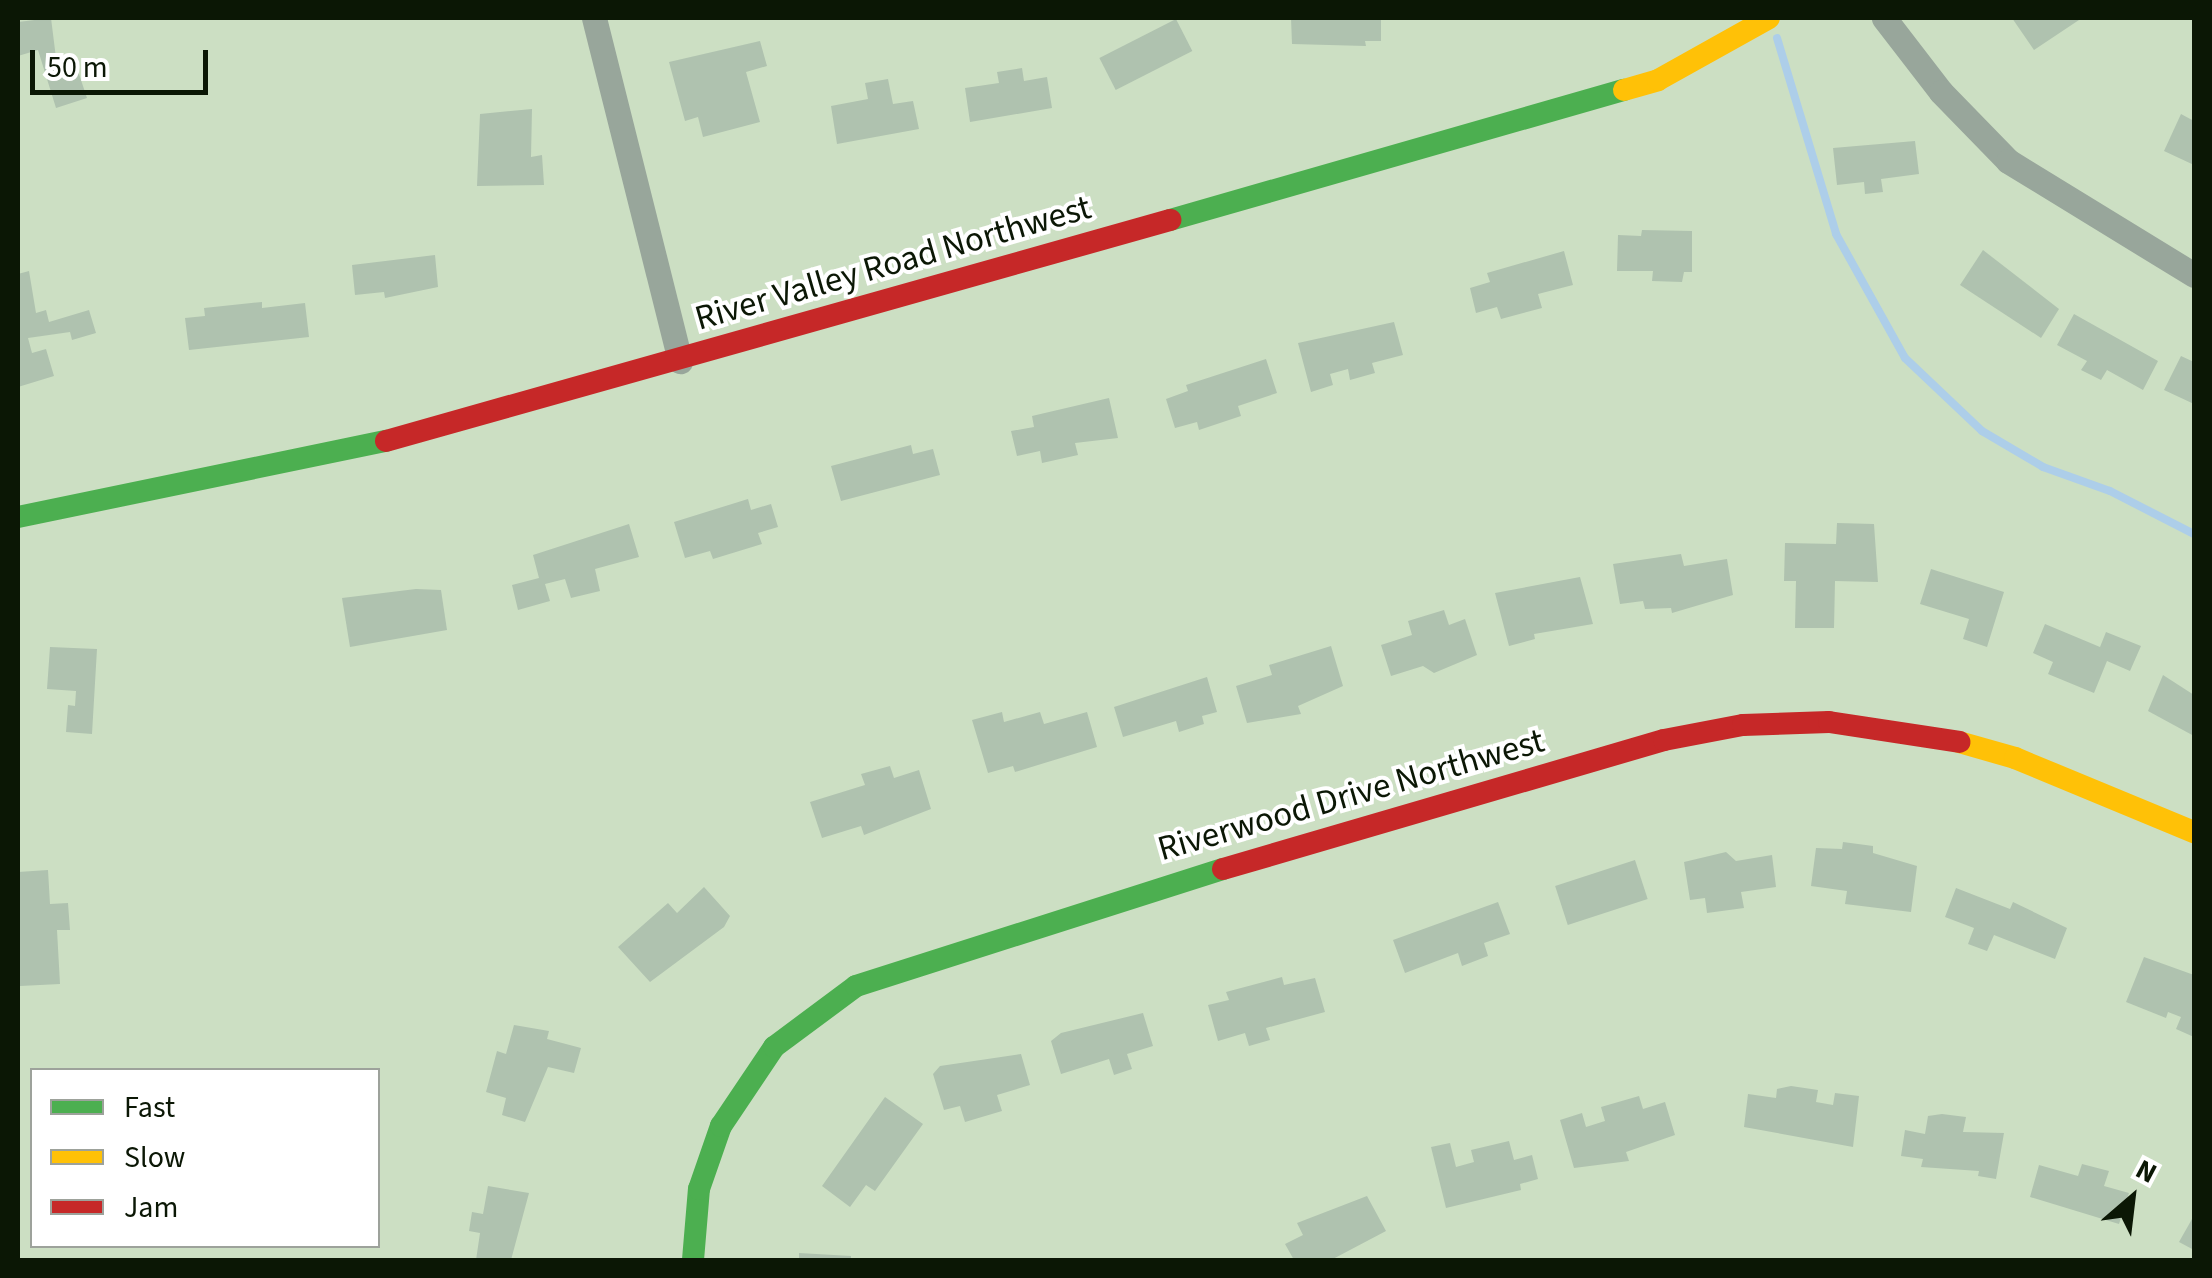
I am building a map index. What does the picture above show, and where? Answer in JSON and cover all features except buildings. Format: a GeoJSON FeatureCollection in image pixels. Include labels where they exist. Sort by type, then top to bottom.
{"type":"FeatureCollection","features":[{"type":"Feature","properties":{"kind":"street"},"geometry":{"type":"LineString","coordinates":[[594,18],[680,361]]}},
{"type":"Feature","properties":{"kind":"street","name":"River Valley Road Northwest"},"geometry":{"type":"LineString","coordinates":[[18,516],[323,458],[680,361],[1658,80],[1769,18]]}},
{"type":"Feature","properties":{"kind":"street"},"geometry":{"type":"LineString","coordinates":[[1884,18],[1941,92],[2008,161],[2194,275]]}},
{"type":"Feature","properties":{"kind":"street","name":"Riverwood Drive Northwest"},"geometry":{"type":"LineString","coordinates":[[692,1260],[699,1190],[721,1126],[774,1047],[856,986],[1164,886],[1664,740],[1743,725],[1829,722],[1923,732],[2015,758],[2194,832]]}},
{"type":"Feature","properties":{"kind":"waterway"},"geometry":{"type":"LineString","coordinates":[[1777,38],[1836,234],[1905,358],[1982,431],[2043,467],[2110,491],[2194,534]]}},
{"type":"Feature","properties":{"kind":"traffic: fast"},"geometry":{"type":"LineString","coordinates":[[1170,220],[1624,90]]}},
{"type":"Feature","properties":{"kind":"traffic: fast"},"geometry":{"type":"LineString","coordinates":[[18,517],[386,441]]}},
{"type":"Feature","properties":{"kind":"traffic: fast"},"geometry":{"type":"LineString","coordinates":[[693,1260],[699,1189],[721,1126],[774,1047],[856,986],[1223,869]]}},
{"type":"Feature","properties":{"kind":"traffic: slow"},"geometry":{"type":"LineString","coordinates":[[1624,90],[1658,80],[1769,18]]}},
{"type":"Feature","properties":{"kind":"traffic: slow"},"geometry":{"type":"LineString","coordinates":[[1959,742],[2015,758],[2194,832]]}},
{"type":"Feature","properties":{"kind":"traffic: jam"},"geometry":{"type":"LineString","coordinates":[[386,441],[1170,220]]}},
{"type":"Feature","properties":{"kind":"traffic: jam"},"geometry":{"type":"LineString","coordinates":[[1223,869],[1664,740],[1743,725],[1829,722],[1959,742]]}}]}
